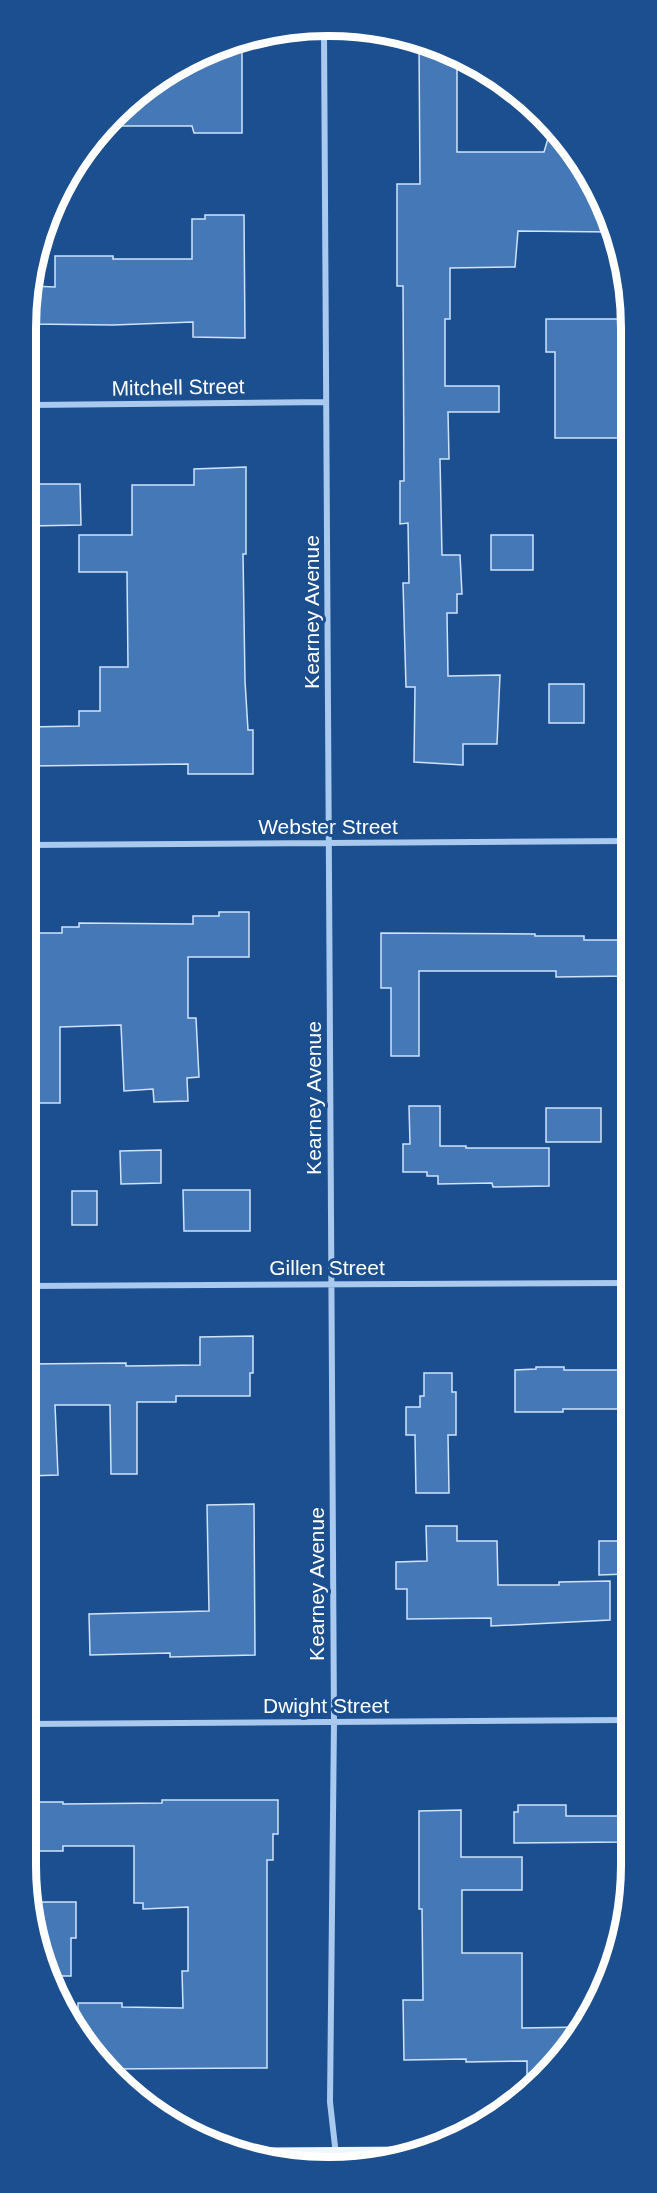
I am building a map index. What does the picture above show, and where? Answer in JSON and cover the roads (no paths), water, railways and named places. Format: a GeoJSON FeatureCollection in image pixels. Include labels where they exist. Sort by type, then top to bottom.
{"type":"FeatureCollection","features":[{"type":"Feature","properties":{"kind":"street","name":"Kearney Avenue"},"geometry":{"type":"LineString","coordinates":[[324,36],[333,1721],[330,2102],[337,2157]]}},
{"type":"Feature","properties":{"kind":"street","name":"Mitchell Street"},"geometry":{"type":"LineString","coordinates":[[36,405],[326,402]]}},
{"type":"Feature","properties":{"kind":"street","name":"Webster Street"},"geometry":{"type":"LineString","coordinates":[[36,845],[621,842]]}},
{"type":"Feature","properties":{"kind":"street","name":"Gillen Street"},"geometry":{"type":"LineString","coordinates":[[36,1286],[621,1283]]}},
{"type":"Feature","properties":{"kind":"street","name":"Dwight Street"},"geometry":{"type":"LineString","coordinates":[[36,1724],[621,1720]]}}]}
